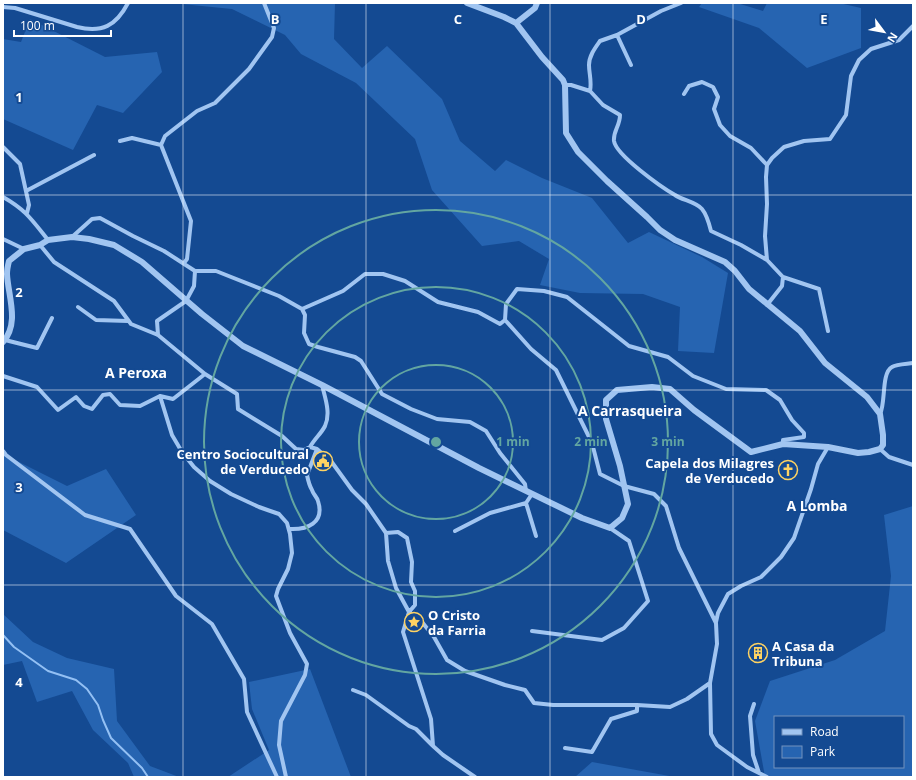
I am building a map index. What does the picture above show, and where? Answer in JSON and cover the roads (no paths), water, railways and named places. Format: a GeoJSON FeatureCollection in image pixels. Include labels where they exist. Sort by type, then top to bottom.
{"type":"FeatureCollection","features":[{"type":"Feature","properties":{"kind":"street"},"geometry":{"type":"LineString","coordinates":[[3,7],[15,8],[85,29],[98,29],[114,23],[128,3]]}},
{"type":"Feature","properties":{"kind":"street"},"geometry":{"type":"LineString","coordinates":[[184,263],[186,259],[191,221],[161,145],[165,136],[197,111],[215,102],[249,69],[272,37],[274,28],[264,3]]}},
{"type":"Feature","properties":{"kind":"street"},"geometry":{"type":"LineString","coordinates":[[466,3],[504,17],[516,24],[542,57],[559,74],[565,85],[566,133],[578,152],[660,230],[675,240],[725,262],[735,271],[749,289],[800,331],[826,363],[867,397],[880,414],[884,435],[883,444],[880,449],[858,453],[828,447],[783,444],[751,452],[694,410],[670,389],[652,387],[617,390],[606,400],[606,419],[620,466],[628,504],[622,518],[610,528]]}},
{"type":"Feature","properties":{"kind":"street"},"geometry":{"type":"LineString","coordinates":[[516,24],[535,8],[537,3]]}},
{"type":"Feature","properties":{"kind":"street"},"geometry":{"type":"LineString","coordinates":[[590,91],[592,83],[589,64],[592,53],[600,41],[617,35],[655,14],[681,3]]}},
{"type":"Feature","properties":{"kind":"street"},"geometry":{"type":"LineString","coordinates":[[767,260],[765,236],[767,165],[784,147],[804,141],[830,139],[846,115],[851,76],[859,60],[871,49],[899,40],[913,26]]}},
{"type":"Feature","properties":{"kind":"street"},"geometry":{"type":"LineString","coordinates":[[617,35],[631,65]]}},
{"type":"Feature","properties":{"kind":"street"},"geometry":{"type":"LineString","coordinates":[[684,94],[689,86],[702,82],[713,87],[718,97],[714,109],[720,125],[730,136],[751,148],[767,165]]}},
{"type":"Feature","properties":{"kind":"street"},"geometry":{"type":"LineString","coordinates":[[565,85],[571,85],[590,91],[603,105],[620,115],[620,123],[614,132],[616,149],[633,165],[675,195],[701,208],[708,219],[711,231],[742,245],[767,260],[783,277],[819,289],[828,331]]}},
{"type":"Feature","properties":{"kind":"street"},"geometry":{"type":"LineString","coordinates":[[120,141],[132,138],[161,145]]}},
{"type":"Feature","properties":{"kind":"street"},"geometry":{"type":"LineString","coordinates":[[3,147],[20,164],[29,205],[27,213]]}},
{"type":"Feature","properties":{"kind":"street"},"geometry":{"type":"LineString","coordinates":[[26,190],[94,155]]}},
{"type":"Feature","properties":{"kind":"street"},"geometry":{"type":"LineString","coordinates":[[3,197],[27,213],[48,240]]}},
{"type":"Feature","properties":{"kind":"street"},"geometry":{"type":"LineString","coordinates":[[72,236],[92,219],[100,218],[133,236],[164,250],[195,271],[216,272],[279,296],[302,309],[305,315],[304,333],[310,344],[355,356],[361,362],[382,394],[411,409],[437,419],[470,422],[486,431],[500,453],[525,484],[529,492],[526,503],[536,536]]}},
{"type":"Feature","properties":{"kind":"street"},"geometry":{"type":"LineString","coordinates":[[52,318],[37,348],[4,341],[10,330],[12,313],[7,272],[9,261],[24,249],[40,245],[48,240],[72,236],[114,245],[142,262],[186,301],[244,346],[322,385],[479,468],[582,518],[610,528],[629,541],[648,601],[624,628],[602,640],[532,631]]}},
{"type":"Feature","properties":{"kind":"street"},"geometry":{"type":"LineString","coordinates":[[3,239],[24,249]]}},
{"type":"Feature","properties":{"kind":"street"},"geometry":{"type":"LineString","coordinates":[[40,245],[54,262],[114,301],[131,324],[158,335],[205,374],[238,394],[238,409],[282,436],[296,449],[304,450],[310,447],[314,439],[325,427],[329,415],[322,385]]}},
{"type":"Feature","properties":{"kind":"street"},"geometry":{"type":"LineString","coordinates":[[158,335],[157,321],[186,301],[194,286],[195,271]]}},
{"type":"Feature","properties":{"kind":"street"},"geometry":{"type":"LineString","coordinates":[[302,309],[343,291],[365,274],[383,274],[405,281],[438,302],[478,312],[500,324],[505,320]]}},
{"type":"Feature","properties":{"kind":"street"},"geometry":{"type":"LineString","coordinates":[[768,305],[782,286],[783,277]]}},
{"type":"Feature","properties":{"kind":"street"},"geometry":{"type":"LineString","coordinates":[[716,623],[679,548],[666,506],[654,494],[624,486],[600,474],[592,444],[556,370],[531,349],[505,320],[506,304],[517,289],[544,291],[567,296],[629,346],[668,356],[693,376],[726,388],[766,390],[780,400],[792,420],[804,433],[804,437],[783,440],[783,444]]}},
{"type":"Feature","properties":{"kind":"street"},"geometry":{"type":"LineString","coordinates":[[78,307],[96,320],[128,321]]}},
{"type":"Feature","properties":{"kind":"street"},"geometry":{"type":"LineString","coordinates":[[880,414],[883,409],[886,373],[891,367],[913,363]]}},
{"type":"Feature","properties":{"kind":"street"},"geometry":{"type":"LineString","coordinates":[[3,376],[38,387],[58,410],[76,397],[84,406],[92,409],[103,395],[110,394],[120,404],[140,406],[160,396],[173,399],[205,374]]}},
{"type":"Feature","properties":{"kind":"street"},"geometry":{"type":"LineString","coordinates":[[160,396],[172,435],[182,452],[194,467],[210,481],[231,494],[259,507],[279,514],[287,523],[289,529],[292,553],[288,569],[276,596],[290,633],[307,664],[305,675],[281,721],[279,745],[286,777]]}},
{"type":"Feature","properties":{"kind":"street"},"geometry":{"type":"LineString","coordinates":[[310,447],[317,449],[331,461],[352,490],[366,504],[386,533],[388,561],[396,588],[409,612],[422,622],[434,637],[447,660],[465,671],[505,685],[525,690],[534,703],[553,705],[670,706],[687,699],[710,682]]}},
{"type":"Feature","properties":{"kind":"street"},"geometry":{"type":"LineString","coordinates":[[767,777],[747,767],[717,745],[711,734],[710,682],[717,644],[716,623],[718,613],[728,594],[741,586],[761,578],[781,557],[794,538],[818,464],[828,447]]}},
{"type":"Feature","properties":{"kind":"street"},"geometry":{"type":"LineString","coordinates":[[289,529],[299,529],[309,526],[317,519],[320,510],[318,499],[312,490],[307,475],[317,449]]}},
{"type":"Feature","properties":{"kind":"street"},"geometry":{"type":"LineString","coordinates":[[880,449],[890,457],[913,465]]}},
{"type":"Feature","properties":{"kind":"street"},"geometry":{"type":"LineString","coordinates":[[3,451],[6,455],[85,515],[130,529],[176,596],[212,624],[244,679],[247,712],[277,777]]}},
{"type":"Feature","properties":{"kind":"street"},"geometry":{"type":"LineString","coordinates":[[455,531],[490,513],[526,503]]}},
{"type":"Feature","properties":{"kind":"street"},"geometry":{"type":"LineString","coordinates":[[386,533],[398,532],[407,538],[412,562],[411,582],[415,591],[415,605],[409,612],[403,632],[431,719],[433,746]]}},
{"type":"Feature","properties":{"kind":"street"},"geometry":{"type":"LineString","coordinates":[[353,690],[366,695],[409,726],[416,729],[443,755],[475,777]]}},
{"type":"Feature","properties":{"kind":"street"},"geometry":{"type":"LineString","coordinates":[[754,704],[750,716],[753,755],[759,773]]}},
{"type":"Feature","properties":{"kind":"street"},"geometry":{"type":"LineString","coordinates":[[565,748],[592,752],[611,719],[637,710],[637,705]]}},
{"type":"Feature","properties":{"kind":"waterway"},"geometry":{"type":"LineString","coordinates":[[3,635],[14,647],[48,671],[76,680],[87,689],[98,705],[111,738],[142,768],[148,777]]}},
{"type":"Feature","properties":{"kind":"place","name":"Centro Sociocultural de Verducedo"},"geometry":{"type":"Point","coordinates":[323,461]}},
{"type":"Feature","properties":{"kind":"place","name":"Capela dos Milagres de Verducedo"},"geometry":{"type":"Point","coordinates":[788,470]}},
{"type":"Feature","properties":{"kind":"place","name":"O Cristo da Farria"},"geometry":{"type":"Point","coordinates":[414,622]}},
{"type":"Feature","properties":{"kind":"place","name":"A Casa da Tribuna"},"geometry":{"type":"Point","coordinates":[758,653]}},
{"type":"Feature","properties":{"kind":"district","name":"A Peroxa"},"geometry":{"type":"Point","coordinates":[136,373]}},
{"type":"Feature","properties":{"kind":"district","name":"A Carrasqueira"},"geometry":{"type":"Point","coordinates":[630,411]}},
{"type":"Feature","properties":{"kind":"district","name":"A Lomba"},"geometry":{"type":"Point","coordinates":[817,506]}}]}
